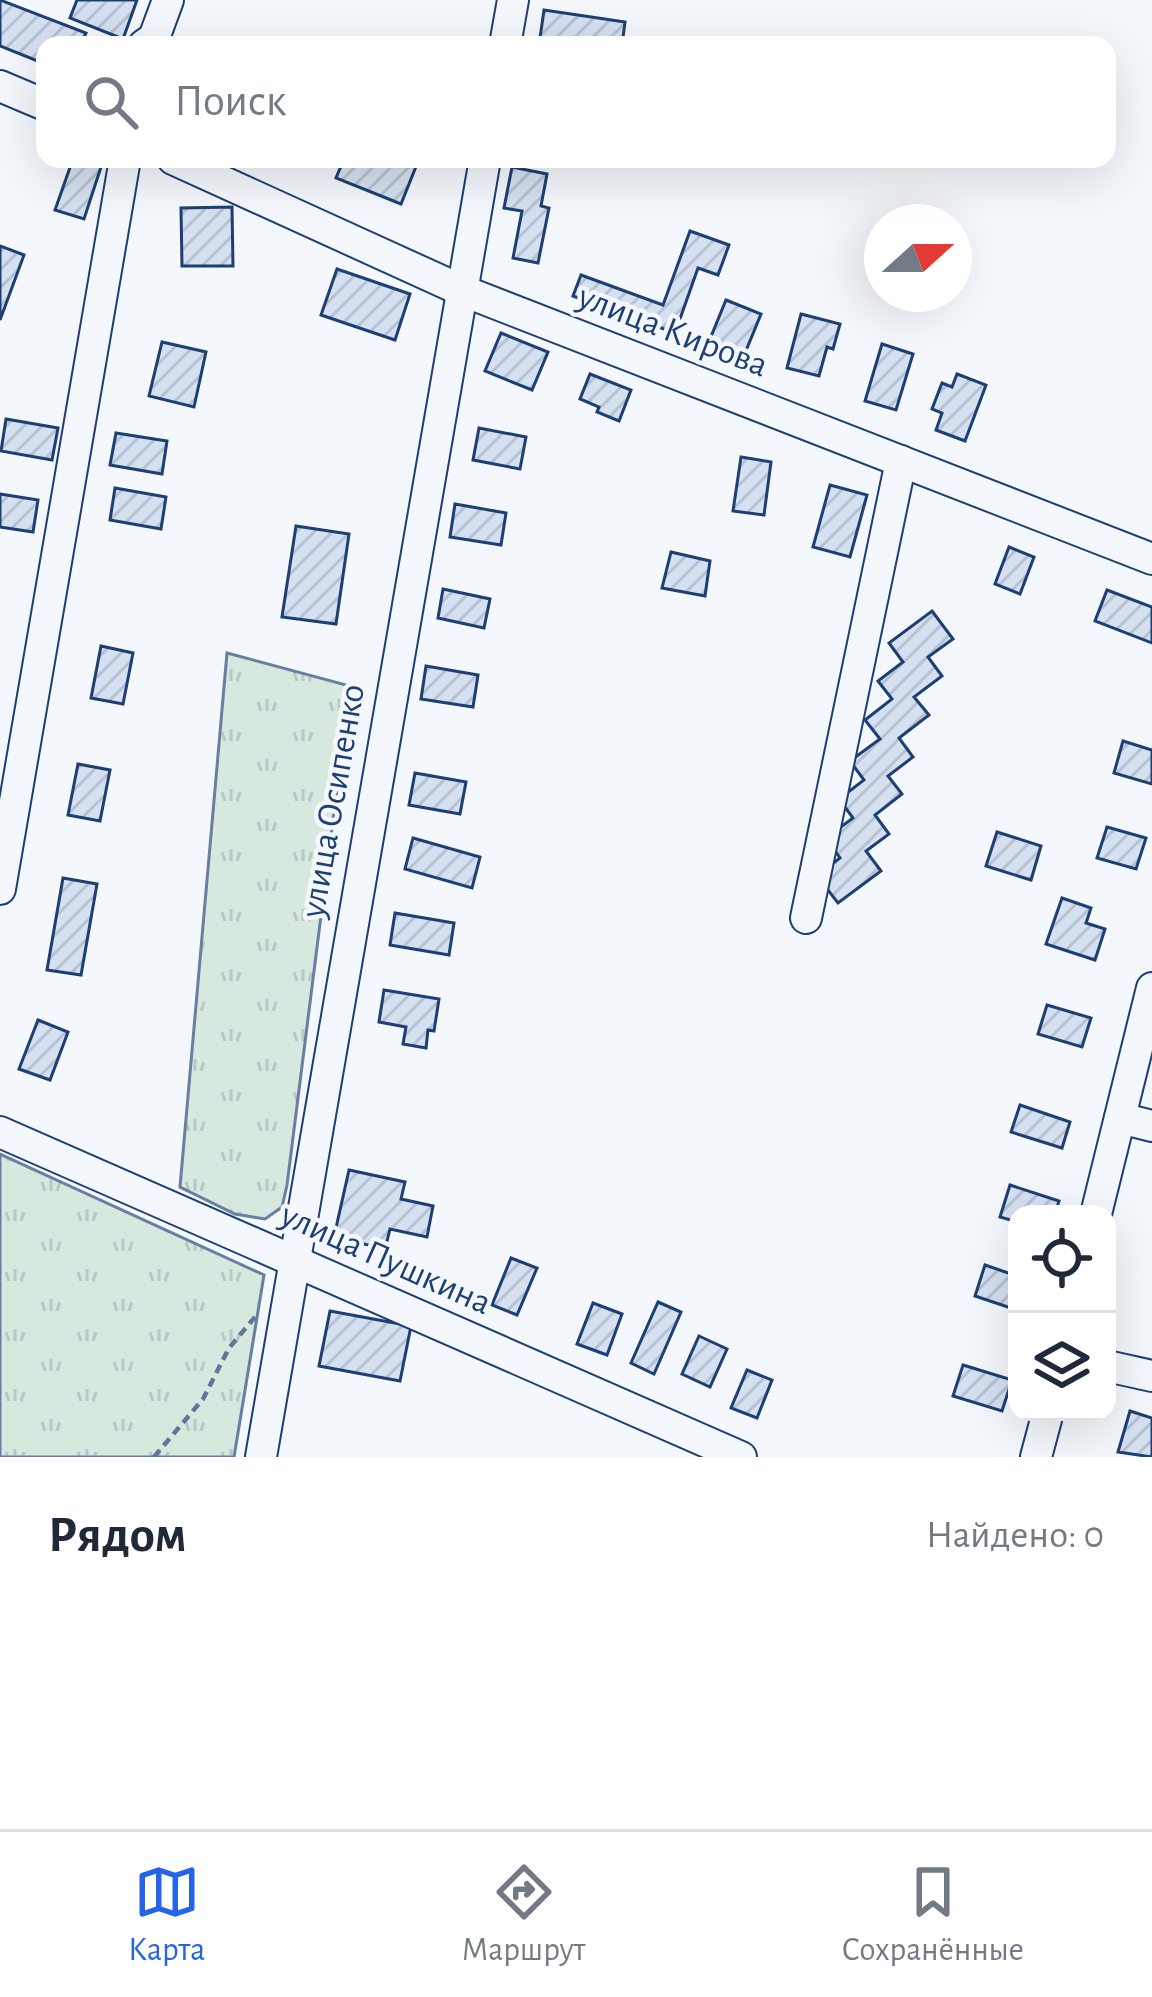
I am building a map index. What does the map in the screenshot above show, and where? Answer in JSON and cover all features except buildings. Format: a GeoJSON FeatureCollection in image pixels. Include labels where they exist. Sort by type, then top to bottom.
{"type":"FeatureCollection","features":[{"type":"Feature","properties":{"kind":"street"},"geometry":{"type":"LineString","coordinates":[[159,36],[168,0]]}},
{"type":"Feature","properties":{"kind":"street"},"geometry":{"type":"LineString","coordinates":[[507,36],[514,0]]}},
{"type":"Feature","properties":{"kind":"street"},"geometry":{"type":"LineString","coordinates":[[0,86],[36,101]]}},
{"type":"Feature","properties":{"kind":"street"},"geometry":{"type":"LineString","coordinates":[[0,889],[123,168]]}},
{"type":"Feature","properties":{"kind":"street","name":"улица Кирова"},"geometry":{"type":"LineString","coordinates":[[193,168],[461,290],[1152,559]]}},
{"type":"Feature","properties":{"kind":"street","name":"улица Осипенко"},"geometry":{"type":"LineString","coordinates":[[261,1457],[482,168]]}},
{"type":"Feature","properties":{"kind":"street"},"geometry":{"type":"LineString","coordinates":[[806,918],[901,461]]}},
{"type":"Feature","properties":{"kind":"street"},"geometry":{"type":"LineString","coordinates":[[1098,1205],[1152,988]]}},
{"type":"Feature","properties":{"kind":"street"},"geometry":{"type":"LineString","coordinates":[[1120,1118],[1152,1126]]}},
{"type":"Feature","properties":{"kind":"street","name":"улица Пушкина"},"geometry":{"type":"LineString","coordinates":[[0,1132],[292,1274],[741,1457]]}},
{"type":"Feature","properties":{"kind":"street"},"geometry":{"type":"LineString","coordinates":[[1116,1368],[1152,1376]]}},
{"type":"Feature","properties":{"kind":"street"},"geometry":{"type":"LineString","coordinates":[[1036,1457],[1046,1421]]}},
{"type":"Feature","properties":{"kind":"path"},"geometry":{"type":"LineString","coordinates":[[154,1457],[203,1399],[229,1348],[292,1274]]}},
{"type":"Feature","properties":{"kind":"green space"},"geometry":{"type":"Polygon","coordinates":[[[227,653],[350,686],[287,1185],[282,1207],[265,1219],[235,1214],[180,1187],[227,653]]]}},
{"type":"Feature","properties":{"kind":"green space"},"geometry":{"type":"Polygon","coordinates":[[[0,1154],[264,1275],[234,1457],[0,1457],[0,1154]]]}}]}
